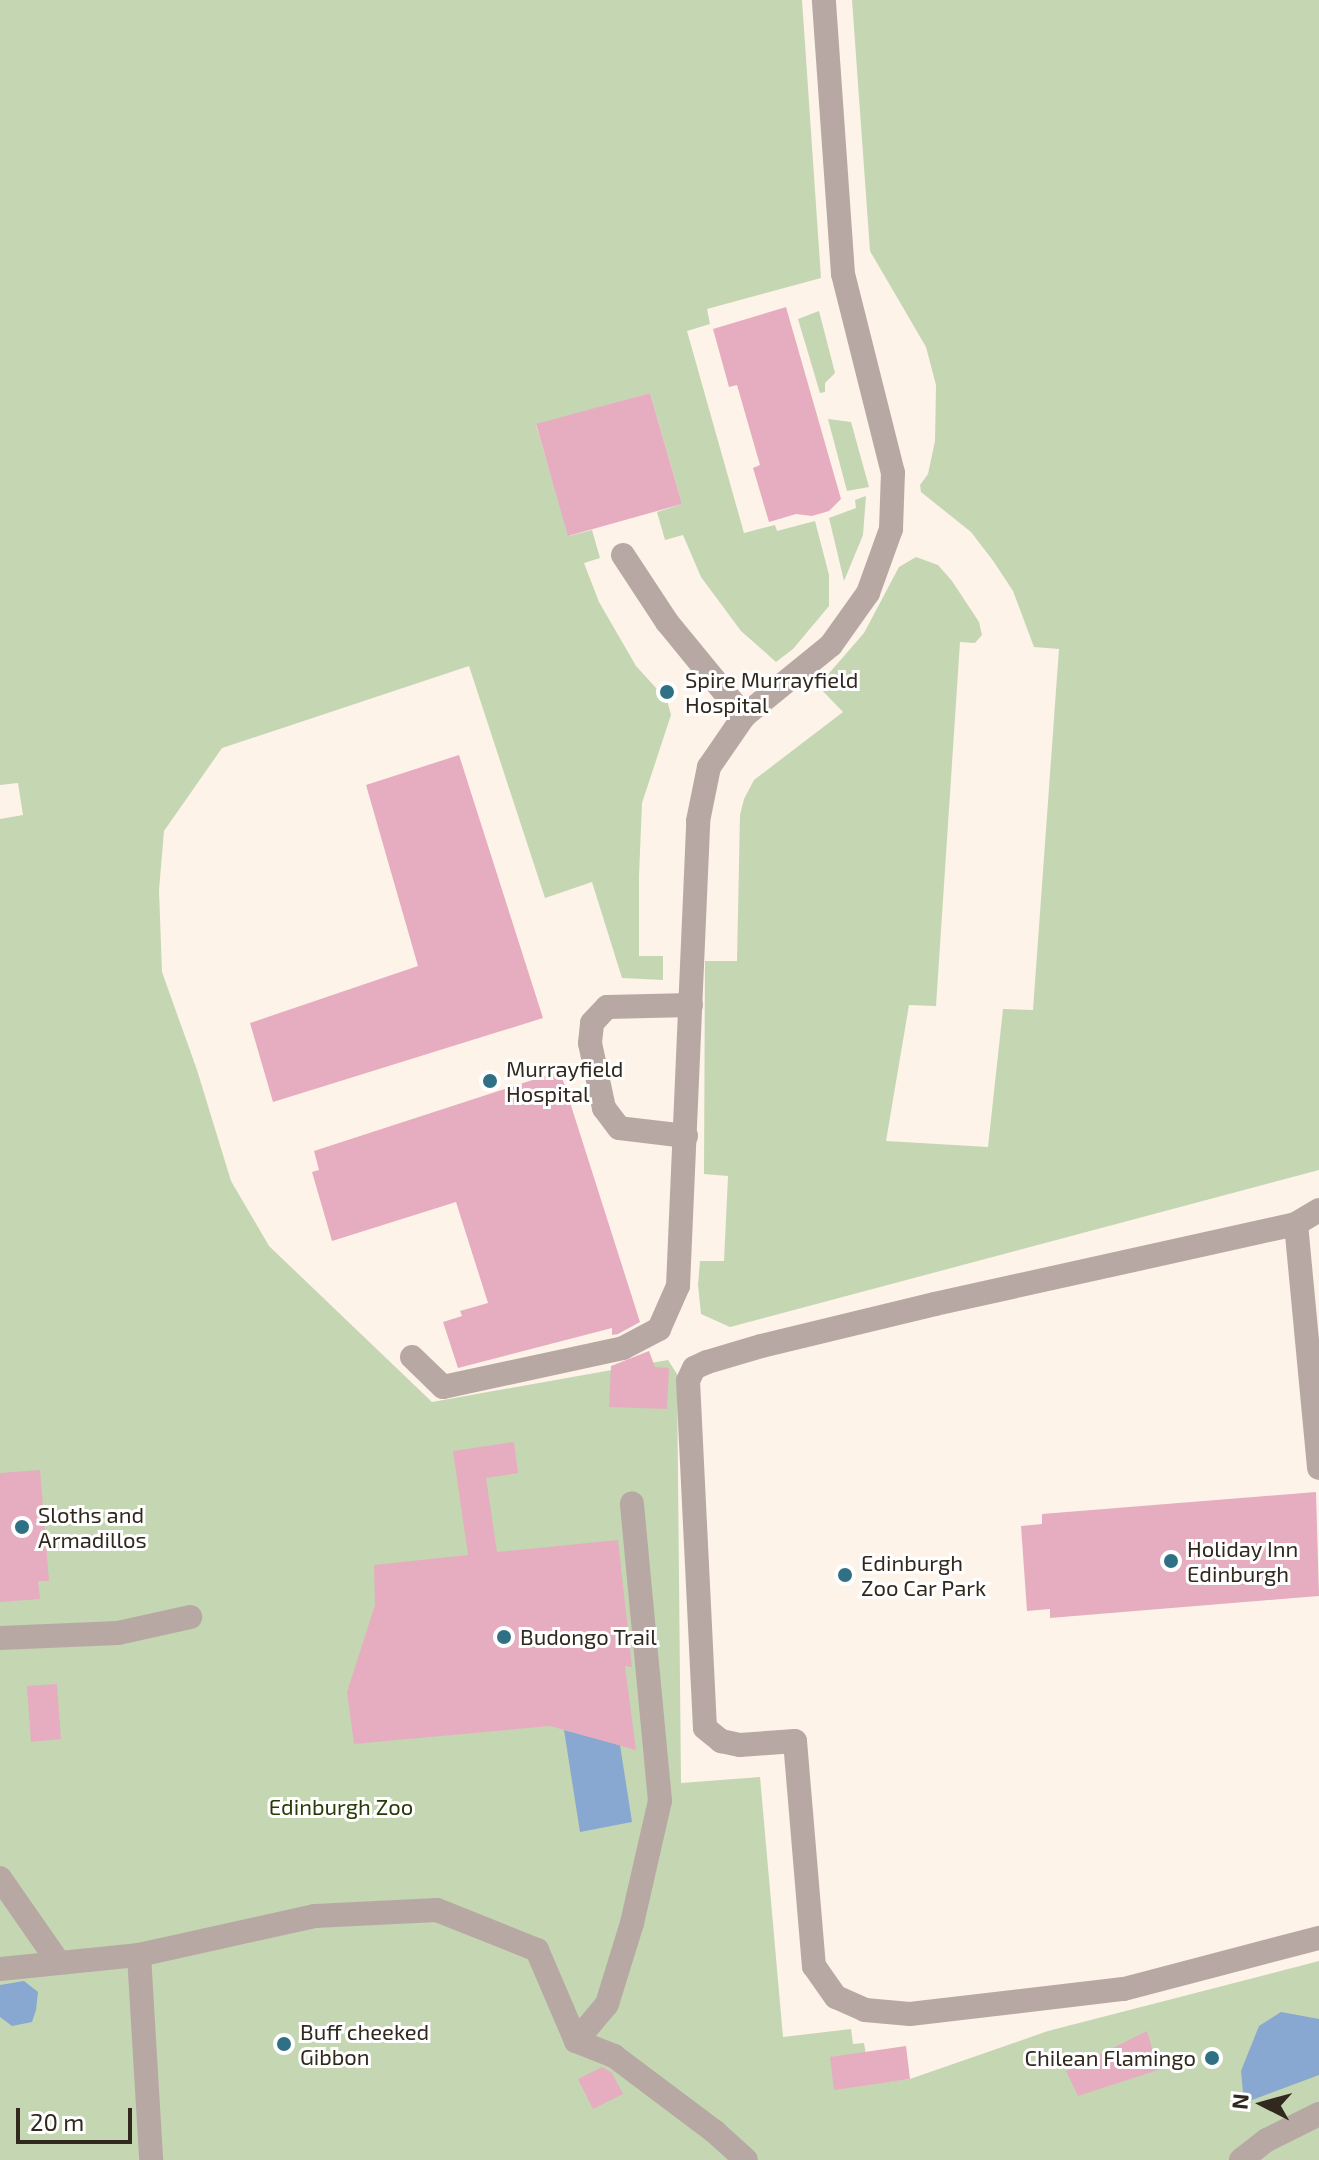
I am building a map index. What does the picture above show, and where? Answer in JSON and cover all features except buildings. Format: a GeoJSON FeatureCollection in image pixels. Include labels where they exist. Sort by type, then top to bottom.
{"type":"FeatureCollection","features":[{"type":"Feature","properties":{"kind":"lane"},"geometry":{"type":"LineString","coordinates":[[412,1357],[443,1387],[623,1348],[659,1329],[678,1286],[698,821],[709,767],[744,716],[831,645],[868,593],[891,529],[893,473],[843,274],[824,0]]}},
{"type":"Feature","properties":{"kind":"lane"},"geometry":{"type":"LineString","coordinates":[[623,555],[667,622],[744,716]]}},
{"type":"Feature","properties":{"kind":"lane"},"geometry":{"type":"LineString","coordinates":[[686,1136],[619,1128],[604,1108],[590,1043],[592,1023],[607,1007],[691,1005]]}},
{"type":"Feature","properties":{"kind":"lane"},"geometry":{"type":"LineString","coordinates":[[1319,1210],[1296,1224],[761,1346],[694,1368],[688,1381],[705,1728],[721,1741],[740,1745],[795,1741],[814,1966],[836,1997],[865,2010],[910,2014],[1124,1989],[1319,1938]]}},
{"type":"Feature","properties":{"kind":"lane"},"geometry":{"type":"LineString","coordinates":[[1296,1224],[1319,1468]]}},
{"type":"Feature","properties":{"kind":"lane"},"geometry":{"type":"LineString","coordinates":[[576,2041],[607,2004],[632,1923],[660,1801],[632,1503]]}},
{"type":"Feature","properties":{"kind":"lane"},"geometry":{"type":"LineString","coordinates":[[0,1638],[118,1633],[190,1617]]}},
{"type":"Feature","properties":{"kind":"lane"},"geometry":{"type":"LineString","coordinates":[[0,1878],[59,1963]]}},
{"type":"Feature","properties":{"kind":"lane"},"geometry":{"type":"LineString","coordinates":[[0,1969],[139,1955],[315,1916],[437,1910],[537,1950],[576,2041],[614,2056],[714,2131],[746,2160]]}},
{"type":"Feature","properties":{"kind":"lane"},"geometry":{"type":"LineString","coordinates":[[139,1955],[151,2160]]}},
{"type":"Feature","properties":{"kind":"lane"},"geometry":{"type":"LineString","coordinates":[[1241,2160],[1267,2140],[1319,2114]]}},
{"type":"Feature","properties":{"kind":"green space","name":"Edinburgh Zoo"},"geometry":{"type":"Polygon","coordinates":[[[0,0],[802,0],[821,278],[707,309],[710,324],[687,331],[744,533],[775,525],[777,531],[815,521],[829,575],[829,606],[793,649],[776,662],[741,631],[701,577],[683,535],[665,540],[657,512],[682,504],[650,393],[536,425],[569,536],[592,530],[600,558],[584,563],[599,602],[636,666],[667,700],[671,715],[642,803],[639,876],[639,956],[663,956],[663,980],[622,978],[592,882],[545,898],[469,666],[222,748],[164,831],[159,890],[162,972],[197,1070],[231,1181],[269,1246],[432,1402],[668,1360],[677,1374],[681,1783],[760,1777],[783,2037],[851,2029],[853,2044],[864,2043],[871,2084],[910,2079],[1048,2031],[1319,1961],[1319,2160],[0,2160],[0,819],[23,815],[18,783],[0,785],[0,0]]]}},
{"type":"Feature","properties":{"kind":"green space"},"geometry":{"type":"Polygon","coordinates":[[[852,0],[1319,0],[1319,1170],[730,1327],[701,1314],[698,1285],[700,1261],[724,1261],[728,1176],[704,1174],[705,961],[737,961],[740,815],[754,780],[843,712],[818,686],[864,633],[899,567],[916,557],[938,565],[952,581],[979,622],[982,635],[975,643],[960,642],[936,1006],[909,1005],[886,1141],[988,1147],[1003,1009],[1033,1010],[1059,649],[1034,647],[1013,591],[994,562],[971,532],[921,492],[920,485],[928,474],[935,441],[936,385],[926,347],[870,251],[852,0]]]}},
{"type":"Feature","properties":{"kind":"green space"},"geometry":{"type":"Polygon","coordinates":[[[819,311],[835,373],[825,383],[825,392],[820,393],[798,319],[819,311]]]}},
{"type":"Feature","properties":{"kind":"green space"},"geometry":{"type":"Polygon","coordinates":[[[828,419],[851,422],[869,487],[847,491],[828,419]]]}},
{"type":"Feature","properties":{"kind":"green space"},"geometry":{"type":"Polygon","coordinates":[[[866,496],[863,535],[844,581],[829,518],[856,508],[855,500],[866,496]]]}},
{"type":"Feature","properties":{"kind":"water"},"geometry":{"type":"Polygon","coordinates":[[[564,1730],[620,1745],[632,1822],[580,1832],[564,1730]]]}},
{"type":"Feature","properties":{"kind":"water"},"geometry":{"type":"Polygon","coordinates":[[[24,1981],[38,1992],[36,2010],[32,2022],[12,2026],[0,2017],[0,1985],[24,1981]]]}},
{"type":"Feature","properties":{"kind":"water"},"geometry":{"type":"Polygon","coordinates":[[[1281,2012],[1319,2019],[1319,2075],[1244,2103],[1241,2071],[1259,2026],[1281,2012]]]}},
{"type":"Feature","properties":{"kind":"place","name":"Spire Murrayfield Hospital"},"geometry":{"type":"Point","coordinates":[667,692]}},
{"type":"Feature","properties":{"kind":"place","name":"Murrayfield Hospital"},"geometry":{"type":"Point","coordinates":[490,1081]}},
{"type":"Feature","properties":{"kind":"place","name":"Sloths and Armadillos"},"geometry":{"type":"Point","coordinates":[22,1527]}},
{"type":"Feature","properties":{"kind":"place","name":"Holiday Inn Edinburgh"},"geometry":{"type":"Point","coordinates":[1171,1561]}},
{"type":"Feature","properties":{"kind":"place","name":"Edinburgh Zoo Car Park"},"geometry":{"type":"Point","coordinates":[845,1575]}},
{"type":"Feature","properties":{"kind":"place","name":"Budongo Trail"},"geometry":{"type":"Point","coordinates":[504,1637]}},
{"type":"Feature","properties":{"kind":"place","name":"Buff cheeked Gibbon"},"geometry":{"type":"Point","coordinates":[284,2044]}},
{"type":"Feature","properties":{"kind":"place","name":"Chilean Flamingo"},"geometry":{"type":"Point","coordinates":[1212,2058]}}]}
